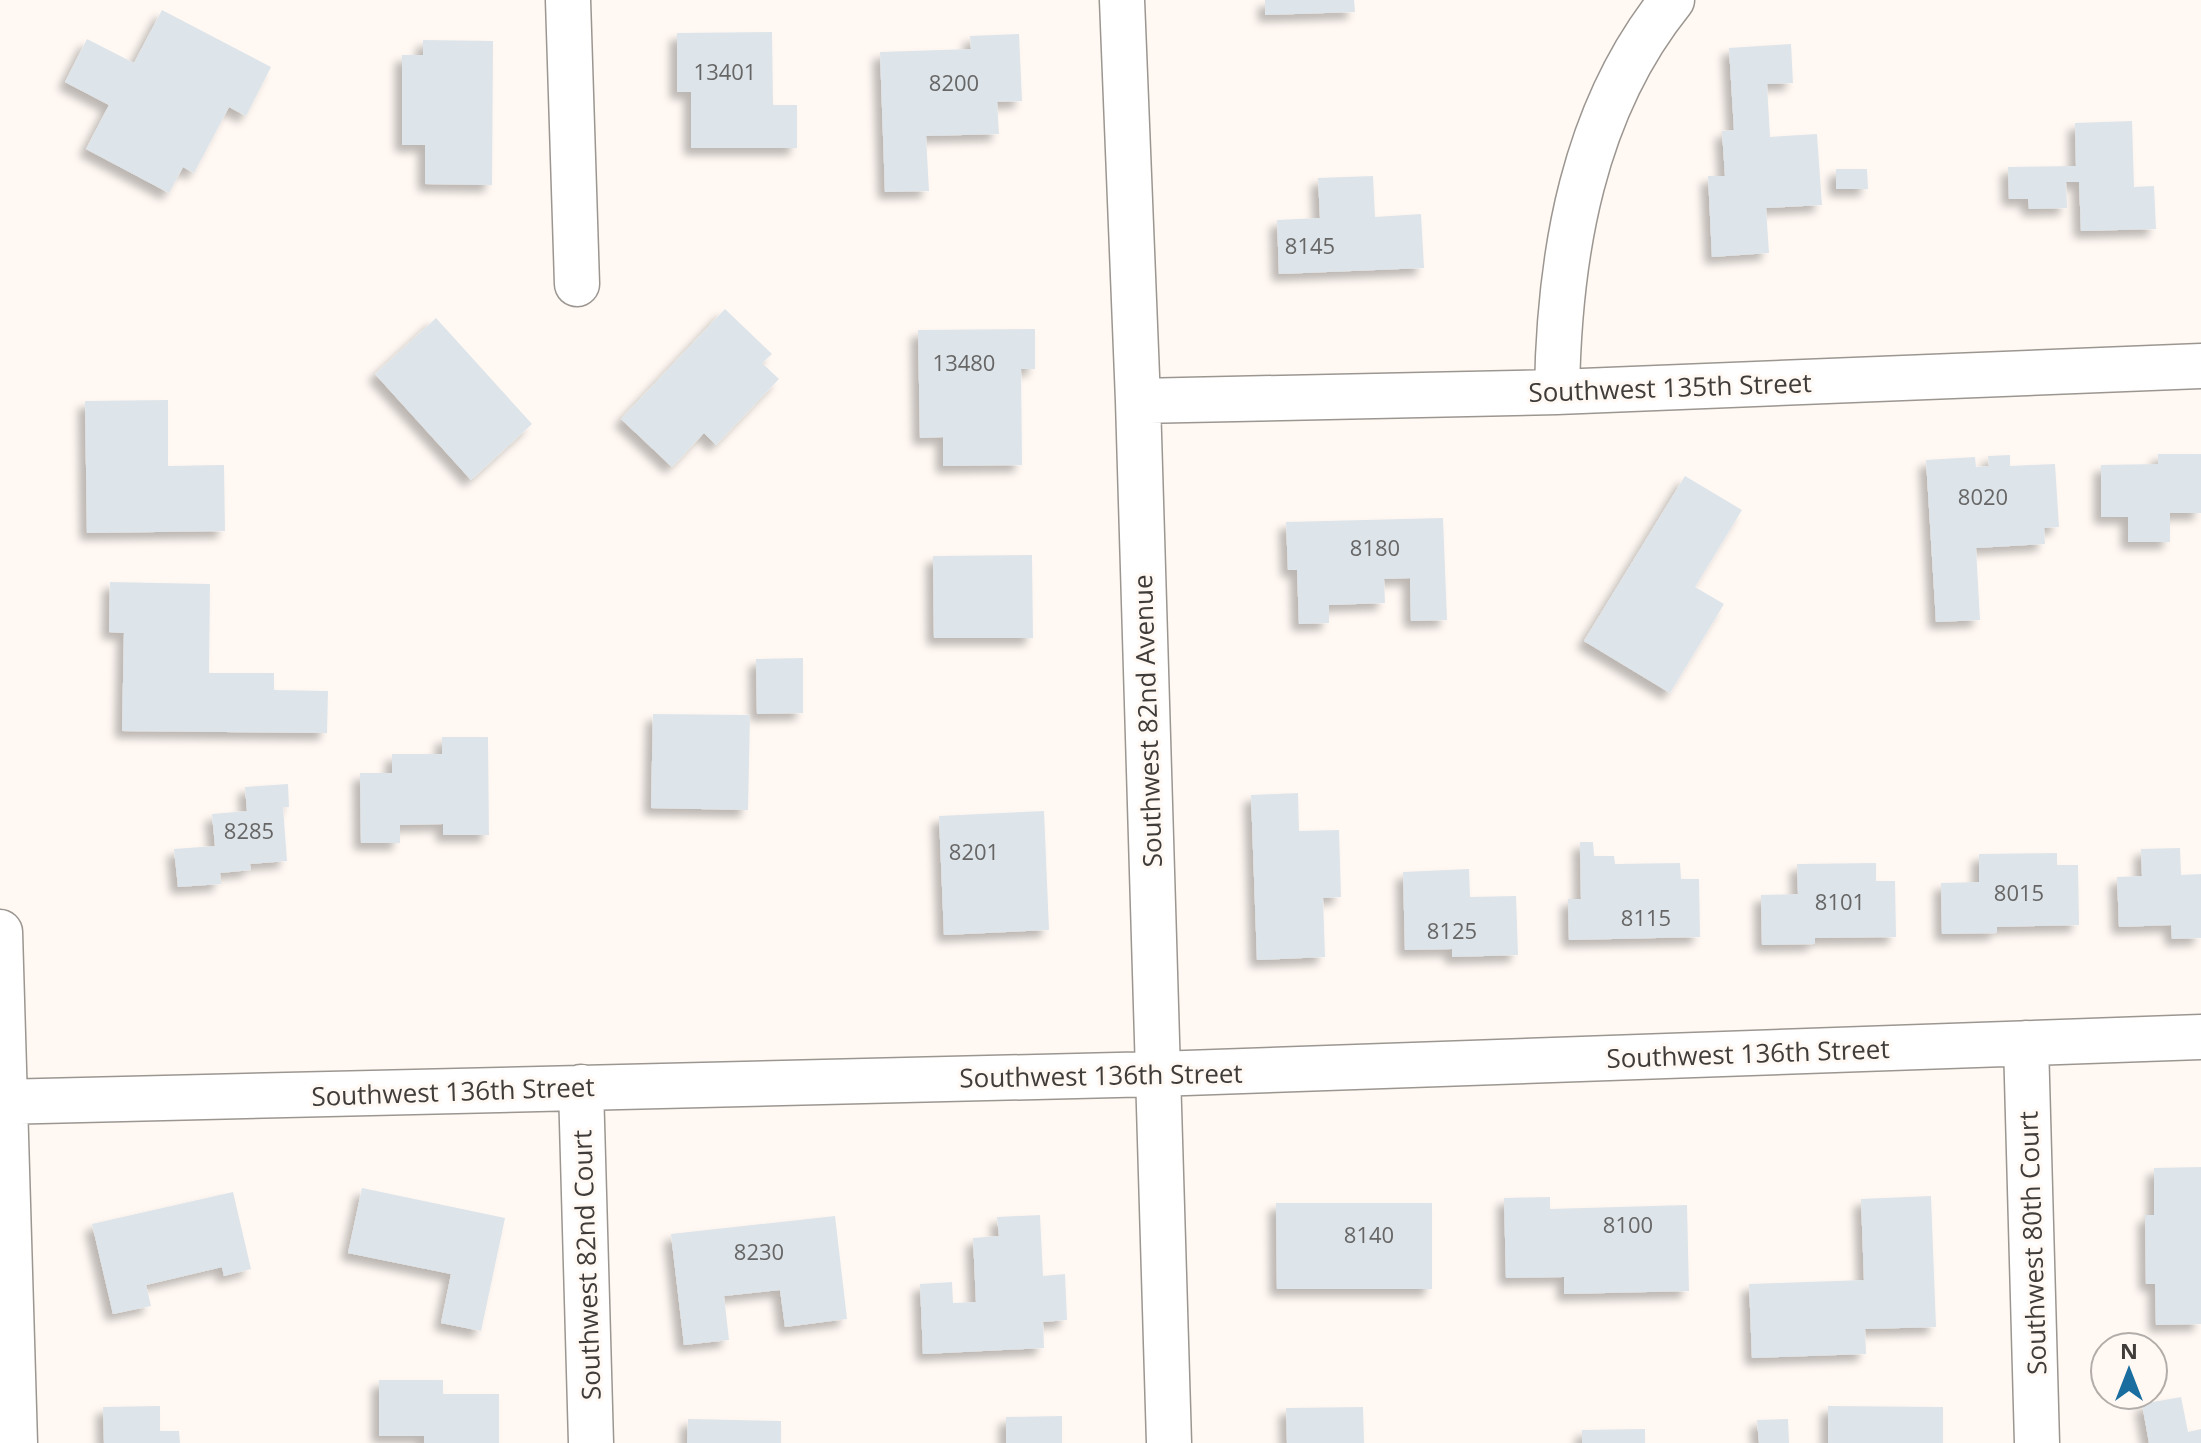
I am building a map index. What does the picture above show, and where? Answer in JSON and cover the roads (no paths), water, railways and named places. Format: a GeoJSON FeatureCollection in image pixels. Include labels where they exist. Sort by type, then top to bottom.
{"type":"FeatureCollection","features":[{"type":"Feature","properties":{"kind":"street"},"geometry":{"type":"LineString","coordinates":[[568,0],[577,284]]}},
{"type":"Feature","properties":{"kind":"street","name":"Southwest 82nd Avenue"},"geometry":{"type":"LineString","coordinates":[[1122,0],[1138,401],[1169,1443]]}},
{"type":"Feature","properties":{"kind":"street"},"geometry":{"type":"LineString","coordinates":[[1557,392],[1557,345],[1563,286],[1585,169],[1606,113],[1628,67],[1672,0]]}},
{"type":"Feature","properties":{"kind":"street","name":"Southwest 135th Street"},"geometry":{"type":"LineString","coordinates":[[1138,401],[1557,392],[2201,366]]}},
{"type":"Feature","properties":{"kind":"street"},"geometry":{"type":"LineString","coordinates":[[0,932],[15,1443]]}},
{"type":"Feature","properties":{"kind":"street","name":"Southwest 136th Street"},"geometry":{"type":"LineString","coordinates":[[3,1102],[1157,1074],[2201,1037]]}},
{"type":"Feature","properties":{"kind":"street","name":"Southwest 80th Court"},"geometry":{"type":"LineString","coordinates":[[2026,1043],[2037,1443]]}},
{"type":"Feature","properties":{"kind":"street","name":"Southwest 82nd Court"},"geometry":{"type":"LineString","coordinates":[[581,1087],[591,1443]]}}]}
